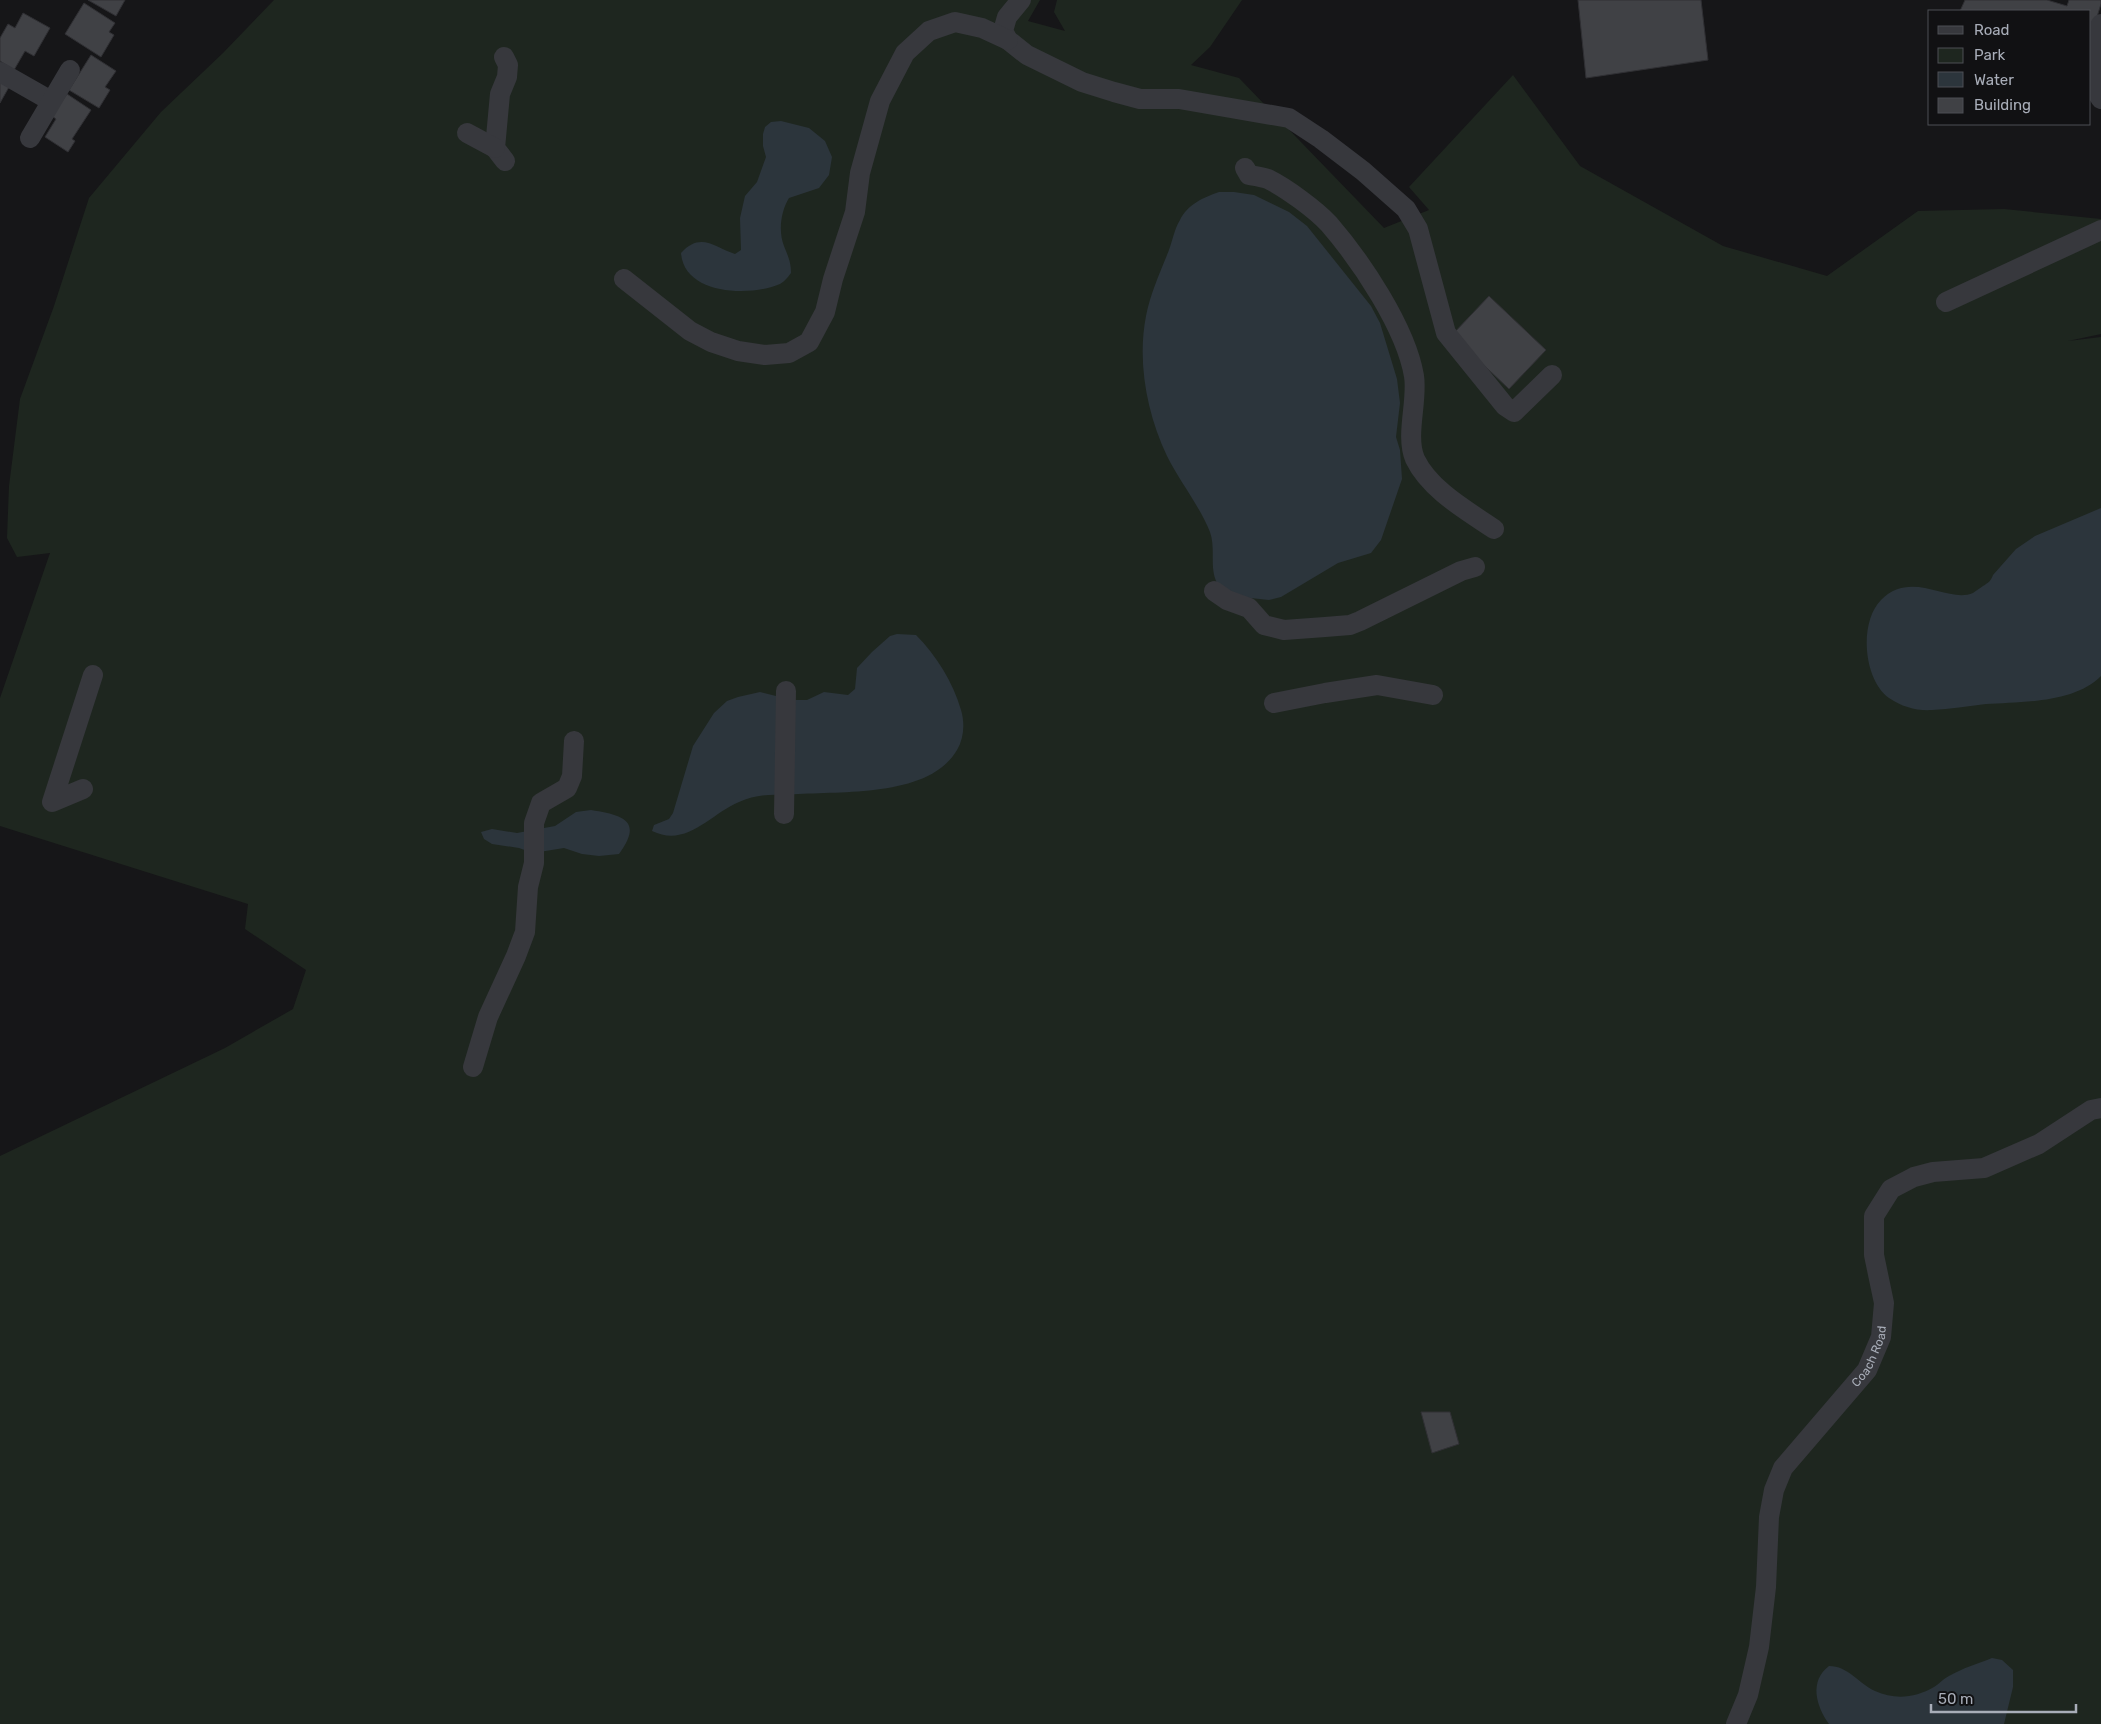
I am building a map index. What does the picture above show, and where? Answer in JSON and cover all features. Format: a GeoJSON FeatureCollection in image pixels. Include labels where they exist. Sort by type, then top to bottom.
{"type":"FeatureCollection","features":[{"type":"Feature","properties":{"kind":"street"},"geometry":{"type":"LineString","coordinates":[[1008,40],[1003,32],[1007,17],[1021,0]]}},
{"type":"Feature","properties":{"kind":"street"},"geometry":{"type":"LineString","coordinates":[[624,279],[690,331],[729,348],[765,355],[789,353],[809,342],[825,312],[832,279],[855,212],[860,173],[880,101],[905,53],[930,32],[955,22],[982,28],[1008,40],[1027,55],[1049,67],[1114,92],[1140,99],[1179,99],[1289,118],[1342,155],[1406,209],[1418,229],[1446,333],[1505,406],[1514,412],[1552,375]]}},
{"type":"Feature","properties":{"kind":"street"},"geometry":{"type":"LineString","coordinates":[[2101,24],[2098,30],[2098,94],[2101,98]]}},
{"type":"Feature","properties":{"kind":"street"},"geometry":{"type":"LineString","coordinates":[[467,132],[500,155],[500,94],[507,77],[508,65],[504,57]]}},
{"type":"Feature","properties":{"kind":"street"},"geometry":{"type":"LineString","coordinates":[[30,138],[70,70]]}},
{"type":"Feature","properties":{"kind":"street"},"geometry":{"type":"LineString","coordinates":[[0,72],[51,101]]}},
{"type":"Feature","properties":{"kind":"street"},"geometry":{"type":"LineString","coordinates":[[1245,168],[1249,174],[1267,178],[1311,209],[1328,223],[1355,257],[1384,305],[1410,358],[1415,388],[1411,447],[1420,468],[1445,494],[1494,529]]}},
{"type":"Feature","properties":{"kind":"street"},"geometry":{"type":"LineString","coordinates":[[1946,302],[2101,230]]}},
{"type":"Feature","properties":{"kind":"street"},"geometry":{"type":"LineString","coordinates":[[1214,591],[1226,600],[1248,608],[1264,624],[1284,630],[1350,625],[1461,571],[1475,567]]}},
{"type":"Feature","properties":{"kind":"street"},"geometry":{"type":"LineString","coordinates":[[83,789],[52,802],[93,675]]}},
{"type":"Feature","properties":{"kind":"street"},"geometry":{"type":"LineString","coordinates":[[1274,703],[1377,685],[1433,695]]}},
{"type":"Feature","properties":{"kind":"street"},"geometry":{"type":"LineString","coordinates":[[784,814],[786,691]]}},
{"type":"Feature","properties":{"kind":"street"},"geometry":{"type":"LineString","coordinates":[[474,1067],[488,1017],[525,932],[528,887],[534,863],[534,822],[541,804],[567,788],[572,776],[574,741]]}},
{"type":"Feature","properties":{"kind":"street","name":"Coach Road"},"geometry":{"type":"LineString","coordinates":[[1736,1724],[1748,1695],[1760,1647],[1766,1587],[1769,1517],[1774,1490],[1783,1468],[1867,1370],[1881,1337],[1884,1303],[1874,1255],[1874,1216],[1891,1189],[1914,1177],[1933,1172],[1984,1168],[2039,1144],[2091,1110],[2101,1108]]}},
{"type":"Feature","properties":{"kind":"green space"},"geometry":{"type":"Polygon","coordinates":[[[274,0],[1040,0],[1028,21],[1065,31],[1054,12],[1057,0],[1242,0],[1210,47],[1191,65],[1239,78],[1384,228],[1429,210],[1409,187],[1513,75],[1580,166],[1723,246],[1827,276],[1918,211],[2004,209],[2101,219],[2101,334],[2068,341],[2101,337],[2101,1724],[0,1724],[0,1156],[225,1048],[293,1009],[306,970],[245,929],[248,904],[0,826],[0,698],[50,553],[17,557],[7,538],[9,486],[20,399],[54,306],[89,198],[161,112],[223,53],[274,0]]]}},
{"type":"Feature","properties":{"kind":"water"},"geometry":{"type":"Polygon","coordinates":[[[781,121],[809,128],[825,141],[832,157],[829,175],[819,188],[789,198],[784,209],[781,221],[781,234],[790,262],[791,273],[780,284],[752,291],[720,289],[706,285],[694,277],[685,267],[681,253],[688,246],[702,242],[735,254],[741,250],[740,218],[745,196],[757,182],[766,157],[763,146],[765,127],[771,122],[781,121]]]}},
{"type":"Feature","properties":{"kind":"water"},"geometry":{"type":"Polygon","coordinates":[[[1219,192],[1254,195],[1289,212],[1307,226],[1371,306],[1380,323],[1397,379],[1400,403],[1396,437],[1400,450],[1402,479],[1381,540],[1371,553],[1338,563],[1281,597],[1269,600],[1241,597],[1217,583],[1213,571],[1212,538],[1210,532],[1160,440],[1149,405],[1143,369],[1143,334],[1146,316],[1152,293],[1176,228],[1183,215],[1191,206],[1219,192]]]}},
{"type":"Feature","properties":{"kind":"water"},"geometry":{"type":"Polygon","coordinates":[[[2101,508],[2101,676],[2090,685],[2062,696],[2031,701],[1932,710],[1921,710],[1904,706],[1889,698],[1880,689],[1869,664],[1867,636],[1869,622],[1881,600],[1893,591],[1905,587],[1917,587],[1963,595],[1973,593],[1989,582],[2016,549],[2035,536],[2101,508]]]}},
{"type":"Feature","properties":{"kind":"water"},"geometry":{"type":"Polygon","coordinates":[[[897,634],[916,635],[937,660],[958,700],[963,720],[962,735],[957,750],[943,766],[925,777],[903,785],[853,792],[756,796],[728,807],[687,832],[665,835],[652,831],[654,825],[669,819],[673,813],[693,746],[714,713],[727,701],[760,692],[792,700],[807,700],[824,692],[848,695],[855,689],[857,668],[890,636],[897,634]]]}},
{"type":"Feature","properties":{"kind":"water"},"geometry":{"type":"Polygon","coordinates":[[[591,810],[612,814],[626,821],[630,833],[619,854],[599,856],[582,854],[564,848],[533,853],[519,848],[492,844],[484,839],[481,832],[492,829],[517,833],[555,826],[576,812],[591,810]]]}},
{"type":"Feature","properties":{"kind":"water"},"geometry":{"type":"Polygon","coordinates":[[[1992,1658],[2002,1660],[2013,1670],[2013,1687],[2004,1724],[1829,1724],[1818,1702],[1817,1686],[1819,1679],[1829,1666],[1842,1669],[1875,1691],[1897,1697],[1920,1694],[1954,1673],[1992,1658]]]}},
{"type":"Feature","properties":{"kind":"building"},"geometry":{"type":"Polygon","coordinates":[[[88,0],[125,0],[116,16],[88,0]]]}},
{"type":"Feature","properties":{"kind":"building"},"geometry":{"type":"Polygon","coordinates":[[[1578,0],[1701,0],[1708,60],[1586,78],[1578,0]]]}},
{"type":"Feature","properties":{"kind":"building"},"geometry":{"type":"Polygon","coordinates":[[[1965,0],[2047,0],[2067,6],[2069,0],[2101,0],[2091,36],[2091,10],[1960,10],[1965,0]]]}},
{"type":"Feature","properties":{"kind":"building"},"geometry":{"type":"Polygon","coordinates":[[[84,3],[115,23],[109,32],[114,35],[101,57],[65,34],[84,3]]]}},
{"type":"Feature","properties":{"kind":"building"},"geometry":{"type":"Polygon","coordinates":[[[23,13],[50,28],[34,56],[25,51],[14,70],[0,61],[0,38],[8,24],[15,28],[23,13]]]}},
{"type":"Feature","properties":{"kind":"building"},"geometry":{"type":"Polygon","coordinates":[[[91,55],[116,71],[105,87],[110,90],[99,108],[69,90],[91,55]]]}},
{"type":"Feature","properties":{"kind":"building"},"geometry":{"type":"Polygon","coordinates":[[[0,82],[9,87],[0,103],[0,82]]]}},
{"type":"Feature","properties":{"kind":"building"},"geometry":{"type":"Polygon","coordinates":[[[67,94],[91,110],[72,139],[75,141],[68,152],[45,137],[56,119],[52,116],[67,94]]]}},
{"type":"Feature","properties":{"kind":"building"},"geometry":{"type":"Polygon","coordinates":[[[1489,296],[1546,350],[1509,389],[1452,335],[1489,296]]]}},
{"type":"Feature","properties":{"kind":"building"},"geometry":{"type":"Polygon","coordinates":[[[1421,1412],[1450,1412],[1459,1444],[1432,1453],[1421,1412]]]}}]}
